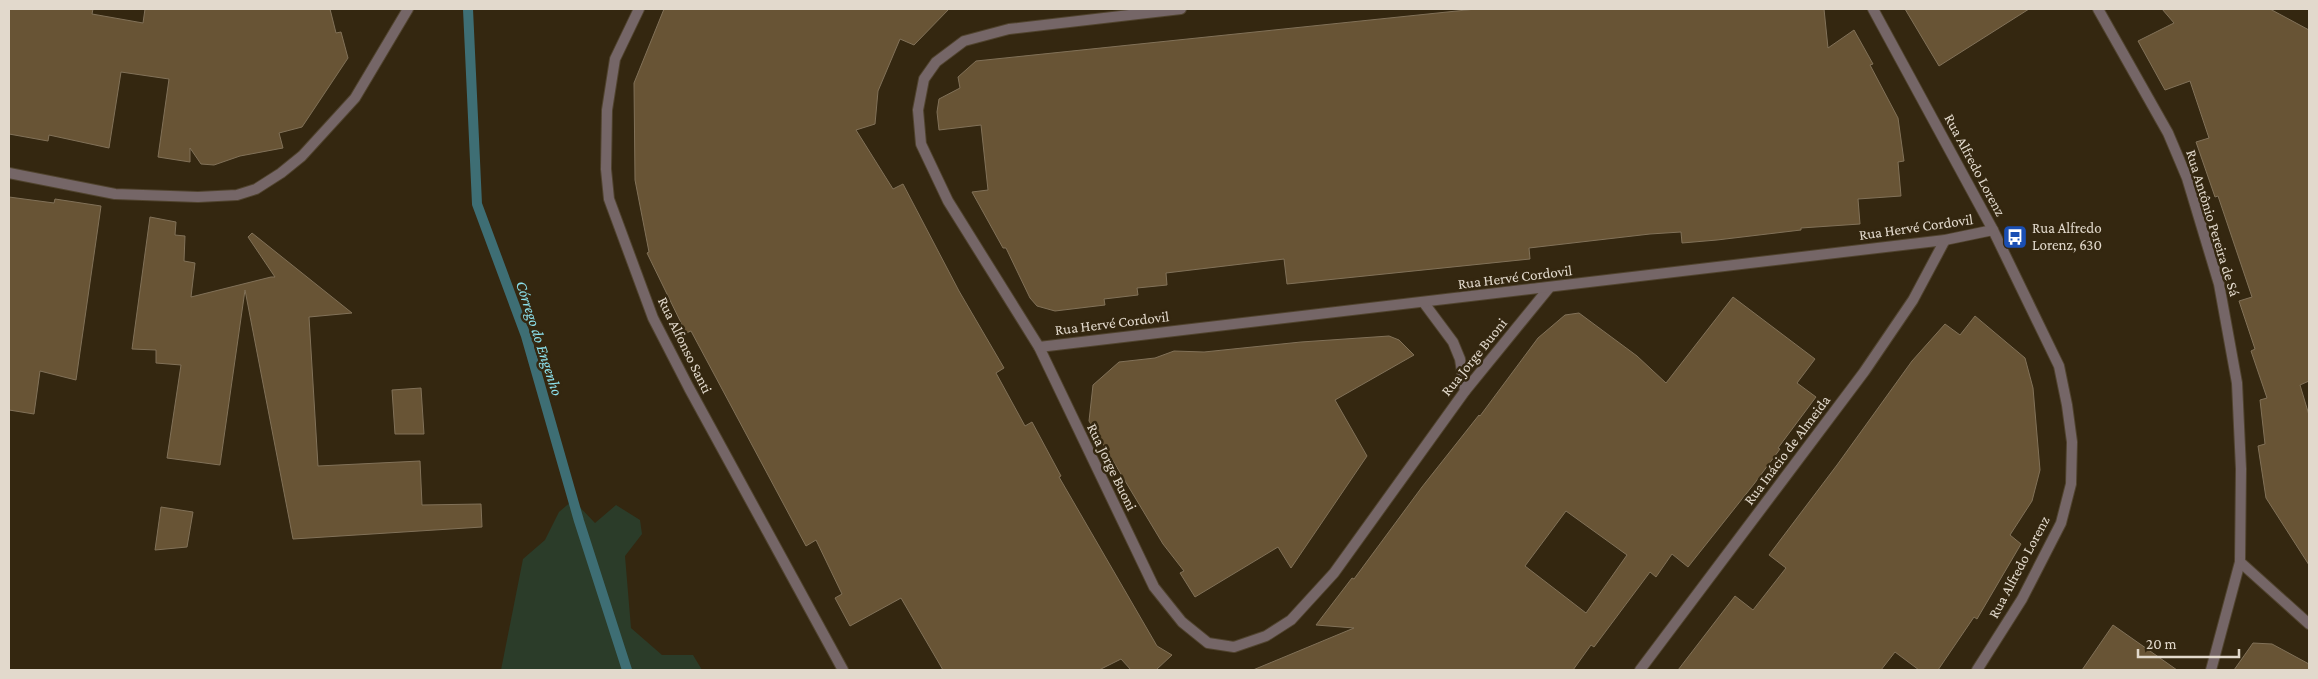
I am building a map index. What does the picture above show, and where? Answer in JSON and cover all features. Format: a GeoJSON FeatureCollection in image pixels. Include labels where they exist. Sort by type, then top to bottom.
{"type":"FeatureCollection","features":[{"type":"Feature","properties":{"kind":"street"},"geometry":{"type":"LineString","coordinates":[[9,173],[115,194],[198,197],[237,195],[256,189],[282,173],[302,156],[356,98],[408,9]]}},
{"type":"Feature","properties":{"kind":"street","name":"Rua Alfonso Santi"},"geometry":{"type":"LineString","coordinates":[[639,9],[616,59],[608,101],[606,169],[609,199],[653,318],[689,388],[843,670]]}},
{"type":"Feature","properties":{"kind":"street","name":"Rua Jorge Buoni"},"geometry":{"type":"LineString","coordinates":[[1181,9],[1009,29],[964,41],[936,62],[924,79],[918,110],[921,144],[948,201],[1039,347],[1154,587],[1182,622],[1208,643],[1234,647],[1266,636],[1297,614],[1334,573],[1465,391],[1549,288]]}},
{"type":"Feature","properties":{"kind":"street","name":"Rua Alfredo Lorenz"},"geometry":{"type":"LineString","coordinates":[[1873,9],[1993,230],[2059,366],[2072,442],[2070,484],[2061,523],[2022,599],[1977,670]]}},
{"type":"Feature","properties":{"kind":"street","name":"Rua Antônio Pereira de Sá"},"geometry":{"type":"LineString","coordinates":[[2098,9],[2168,133],[2187,178],[2219,284],[2237,382],[2241,469],[2240,562],[2211,670]]}},
{"type":"Feature","properties":{"kind":"street","name":"Rua Hervé Cordovil"},"geometry":{"type":"LineString","coordinates":[[1039,347],[1945,240],[1993,230]]}},
{"type":"Feature","properties":{"kind":"street","name":"Rua Inácio de Almeida"},"geometry":{"type":"LineString","coordinates":[[1640,670],[1864,372],[1913,300],[1945,240]]}},
{"type":"Feature","properties":{"kind":"street"},"geometry":{"type":"LineString","coordinates":[[1424,303],[1453,342],[1460,359],[1465,391]]}},
{"type":"Feature","properties":{"kind":"street"},"geometry":{"type":"LineString","coordinates":[[2240,562],[2309,624]]}},
{"type":"Feature","properties":{"kind":"green space"},"geometry":{"type":"Polygon","coordinates":[[[573,500],[595,523],[616,505],[640,520],[642,534],[625,556],[631,628],[662,655],[693,655],[702,670],[501,670],[523,559],[545,540],[559,512],[573,500]]]}},
{"type":"Feature","properties":{"kind":"building"},"geometry":{"type":"Polygon","coordinates":[[[9,9],[93,9],[92,14],[143,23],[145,9],[330,9],[336,33],[341,32],[348,58],[302,127],[279,133],[283,148],[240,156],[214,165],[201,164],[190,148],[190,162],[158,157],[169,79],[121,72],[109,148],[49,135],[48,141],[9,134],[9,9]]]}},
{"type":"Feature","properties":{"kind":"building"},"geometry":{"type":"Polygon","coordinates":[[[664,9],[949,9],[914,45],[900,39],[878,91],[875,124],[856,130],[893,189],[903,184],[959,291],[1004,368],[996,373],[1025,426],[1032,422],[1061,476],[1059,477],[1157,646],[1172,655],[1156,670],[1131,670],[1121,659],[1099,670],[943,670],[901,598],[850,626],[835,598],[842,594],[816,540],[806,546],[691,331],[686,333],[647,253],[649,252],[635,180],[634,83],[664,9]]]}},
{"type":"Feature","properties":{"kind":"building"},"geometry":{"type":"Polygon","coordinates":[[[1476,9],[1824,9],[1828,48],[1854,30],[1873,64],[1870,65],[1898,118],[1904,161],[1898,162],[1901,196],[1858,199],[1860,224],[1801,228],[1801,230],[1717,240],[1682,243],[1681,232],[1650,234],[1529,248],[1530,259],[1287,284],[1284,259],[1166,273],[1167,285],[1137,288],[1138,295],[1104,299],[1105,305],[1055,311],[1037,306],[1030,298],[1006,248],[1003,248],[972,192],[988,190],[981,125],[939,130],[937,112],[939,99],[960,88],[958,77],[976,61],[1476,9]]]}},
{"type":"Feature","properties":{"kind":"building"},"geometry":{"type":"Polygon","coordinates":[[[1905,9],[2029,9],[1939,66],[1905,9]]]}},
{"type":"Feature","properties":{"kind":"building"},"geometry":{"type":"Polygon","coordinates":[[[2162,9],[2270,9],[2309,30],[2309,381],[2300,385],[2309,415],[2309,565],[2266,498],[2258,446],[2265,444],[2260,400],[2267,398],[2251,351],[2255,349],[2239,301],[2252,297],[2218,196],[2215,197],[2196,142],[2209,138],[2190,81],[2165,90],[2138,41],[2174,23],[2162,9]]]}},
{"type":"Feature","properties":{"kind":"building"},"geometry":{"type":"Polygon","coordinates":[[[9,197],[54,203],[55,199],[101,206],[76,380],[40,371],[34,414],[9,410],[9,197]]]}},
{"type":"Feature","properties":{"kind":"building"},"geometry":{"type":"Polygon","coordinates":[[[150,217],[176,222],[175,235],[185,236],[184,261],[195,263],[191,297],[275,277],[248,237],[252,233],[352,313],[309,317],[318,466],[420,461],[422,505],[481,504],[482,527],[293,539],[245,290],[220,465],[167,458],[181,365],[156,363],[156,350],[132,349],[150,217]]]}},
{"type":"Feature","properties":{"kind":"building"},"geometry":{"type":"Polygon","coordinates":[[[1733,297],[1815,359],[1797,383],[1816,397],[1754,484],[1688,567],[1672,554],[1656,577],[1650,572],[1594,647],[1591,645],[1573,670],[1253,670],[1354,628],[1316,625],[1352,578],[1354,579],[1422,487],[1480,416],[1538,338],[1565,315],[1579,313],[1637,356],[1666,383],[1733,297]],[[1566,511],[1525,566],[1586,613],[1627,555],[1566,511]]]}},
{"type":"Feature","properties":{"kind":"building"},"geometry":{"type":"Polygon","coordinates":[[[1975,316],[2025,358],[2033,388],[2040,470],[2032,501],[2010,535],[2021,544],[1977,619],[1974,617],[1938,670],[1919,670],[1895,652],[1881,670],[1678,670],[1735,596],[1753,610],[1786,568],[1769,555],[1912,361],[1945,324],[1960,335],[1975,316]]]}},
{"type":"Feature","properties":{"kind":"building"},"geometry":{"type":"Polygon","coordinates":[[[1389,336],[1399,340],[1414,355],[1335,400],[1367,456],[1291,568],[1278,547],[1195,597],[1180,573],[1184,571],[1163,544],[1089,421],[1093,385],[1119,362],[1155,358],[1174,351],[1204,352],[1301,342],[1389,336]]]}},
{"type":"Feature","properties":{"kind":"building"},"geometry":{"type":"Polygon","coordinates":[[[421,388],[424,434],[395,434],[392,390],[421,388]]]}},
{"type":"Feature","properties":{"kind":"building"},"geometry":{"type":"Polygon","coordinates":[[[161,507],[193,512],[187,547],[155,550],[161,507]]]}},
{"type":"Feature","properties":{"kind":"building"},"geometry":{"type":"Polygon","coordinates":[[[2113,625],[2177,670],[2082,670],[2113,625]]]}},
{"type":"Feature","properties":{"kind":"building"},"geometry":{"type":"Polygon","coordinates":[[[2253,643],[2272,644],[2309,664],[2309,670],[2234,670],[2253,643]]]}},
{"type":"Feature","properties":{"kind":"waterway","name":"Córrego do Engenho"},"geometry":{"type":"LineString","coordinates":[[468,9],[477,204],[526,336],[579,521],[627,670]]}},
{"type":"Feature","properties":{"kind":"place","name":"Rua Alfredo Lorenz, 630"},"geometry":{"type":"Point","coordinates":[2015,237]}}]}
